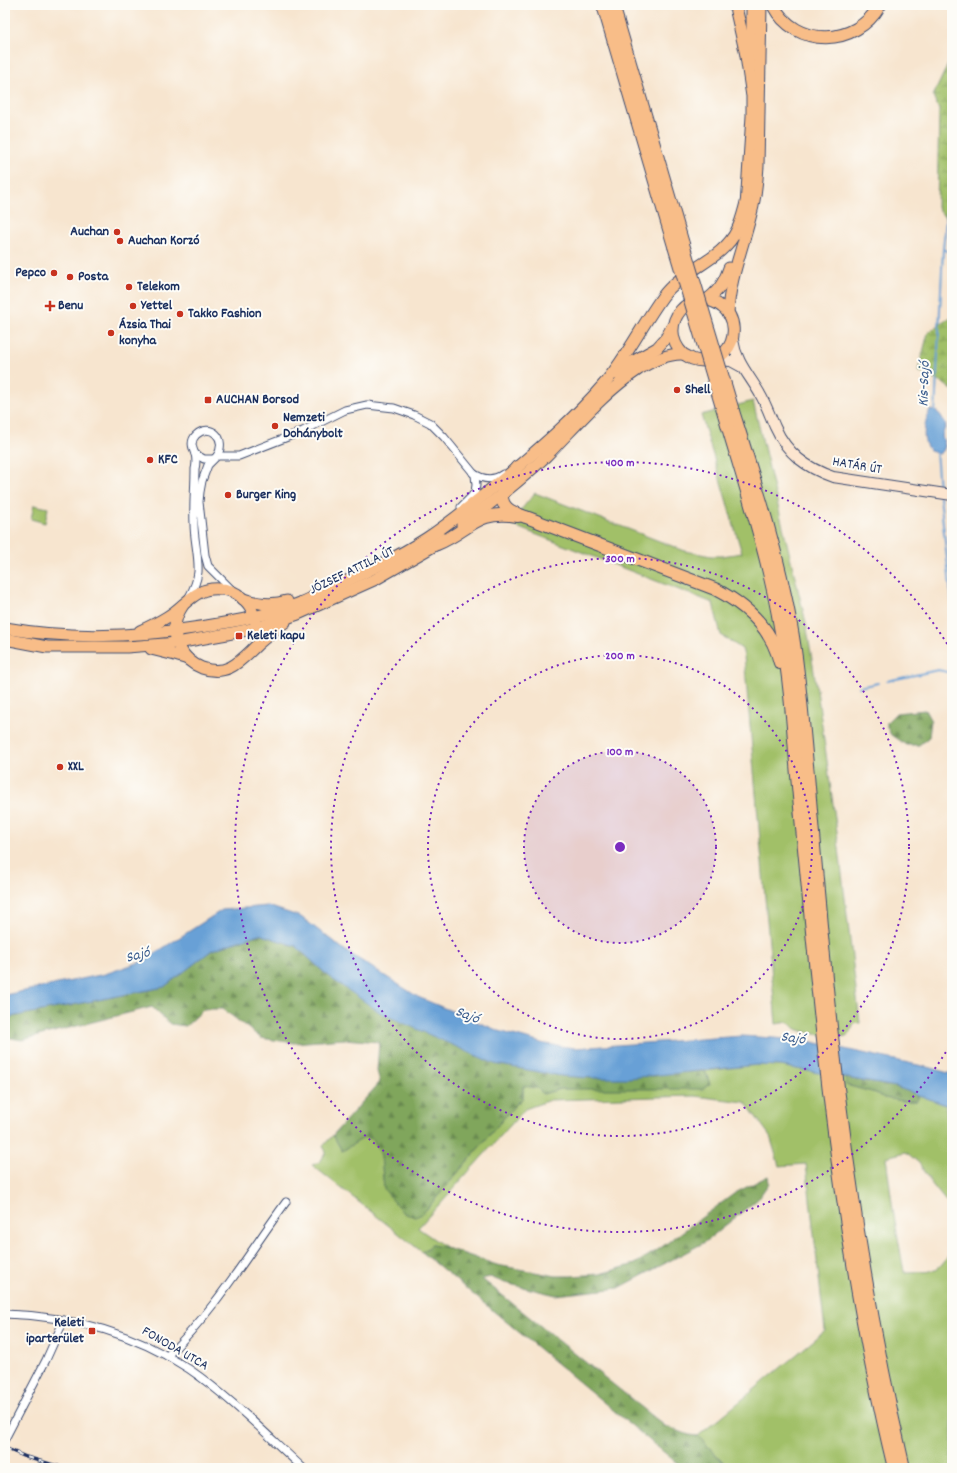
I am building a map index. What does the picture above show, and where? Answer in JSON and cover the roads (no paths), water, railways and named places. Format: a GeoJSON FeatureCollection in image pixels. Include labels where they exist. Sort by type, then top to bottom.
{"type":"FeatureCollection","features":[{"type":"Feature","properties":{"kind":"highway"},"geometry":{"type":"LineString","coordinates":[[602,5],[679,245],[729,412],[770,536],[784,590],[800,694],[826,1025]]}},
{"type":"Feature","properties":{"kind":"highway"},"geometry":{"type":"LineString","coordinates":[[736,5],[746,53],[752,93]]}},
{"type":"Feature","properties":{"kind":"highway"},"geometry":{"type":"LineString","coordinates":[[773,5],[779,16],[797,30],[811,36],[827,38],[844,35],[868,22],[880,5]]}},
{"type":"Feature","properties":{"kind":"highway"},"geometry":{"type":"LineString","coordinates":[[614,7],[679,245]]}},
{"type":"Feature","properties":{"kind":"highway"},"geometry":{"type":"LineString","coordinates":[[729,412],[782,632],[792,708],[826,1025],[856,1284],[894,1468]]}},
{"type":"Feature","properties":{"kind":"highway"},"geometry":{"type":"LineString","coordinates":[[517,467],[505,484],[502,494],[506,507],[509,510],[715,589],[737,601],[746,608],[762,626],[774,644],[792,708]]}},
{"type":"Feature","properties":{"kind":"highway"},"geometry":{"type":"LineString","coordinates":[[433,541],[487,516],[503,514],[526,517]]}},
{"type":"Feature","properties":{"kind":"highway"},"geometry":{"type":"LineString","coordinates":[[840,1145],[883,1371],[904,1468]]}},
{"type":"Feature","properties":{"kind":"main road"},"geometry":{"type":"LineString","coordinates":[[705,300],[715,294],[724,283],[744,224],[752,116],[752,5]]}},
{"type":"Feature","properties":{"kind":"main road"},"geometry":{"type":"LineString","coordinates":[[728,314],[728,300],[732,278],[756,193],[758,166],[761,5]]}},
{"type":"Feature","properties":{"kind":"main road"},"geometry":{"type":"LineString","coordinates":[[605,383],[670,286],[724,247],[736,232],[743,217],[747,199]]}},
{"type":"Feature","properties":{"kind":"main road"},"geometry":{"type":"LineString","coordinates":[[605,383],[634,361],[657,348],[666,338],[678,313],[684,307],[696,301],[705,300],[718,304],[731,317],[733,326],[733,340],[723,354],[710,360]]}},
{"type":"Feature","properties":{"kind":"main road"},"geometry":{"type":"LineString","coordinates":[[673,325],[674,341],[683,354],[696,360],[731,361],[742,367]]}},
{"type":"Feature","properties":{"kind":"main road","name":"HATÁR ÚT"},"geometry":{"type":"LineString","coordinates":[[733,340],[736,354],[742,367],[761,395],[776,429],[791,453],[798,459],[813,469],[833,477],[952,495]]}},
{"type":"Feature","properties":{"kind":"main road","name":"JÓZSEF ATTILA ÚT"},"geometry":{"type":"LineString","coordinates":[[5,639],[47,647],[127,647],[177,643],[256,622],[298,614],[376,579],[433,541],[502,494],[545,457],[625,379],[647,364],[669,355],[683,354]]}},
{"type":"Feature","properties":{"kind":"main road","name":"JÓZSEF ATTILA ÚT"},"geometry":{"type":"LineString","coordinates":[[5,628],[59,635],[128,635],[256,622],[433,541],[576,414],[605,383]]}},
{"type":"Feature","properties":{"kind":"main road"},"geometry":{"type":"LineString","coordinates":[[128,635],[147,628],[161,620],[196,593],[211,588],[225,589],[255,602],[278,604],[326,591]]}},
{"type":"Feature","properties":{"kind":"main road"},"geometry":{"type":"LineString","coordinates":[[239,595],[252,609],[256,622],[256,639],[250,652]]}},
{"type":"Feature","properties":{"kind":"main road"},"geometry":{"type":"LineString","coordinates":[[185,602],[177,616],[175,631],[177,643],[188,660]]}},
{"type":"Feature","properties":{"kind":"main road"},"geometry":{"type":"LineString","coordinates":[[127,647],[154,649],[188,660],[201,667],[208,669],[223,669],[238,664],[273,631],[298,614]]}},
{"type":"Feature","properties":{"kind":"street"},"geometry":{"type":"LineString","coordinates":[[195,454],[204,459],[239,456],[303,431],[346,410],[367,405],[381,406],[408,412],[430,423],[444,437],[473,472],[478,477],[485,479],[497,477],[536,446],[544,443]]}},
{"type":"Feature","properties":{"kind":"street"},"geometry":{"type":"LineString","coordinates":[[185,602],[194,588],[198,574],[193,518],[195,454],[192,447],[195,436],[203,431],[210,432],[218,436],[221,447],[228,452],[249,452]]}},
{"type":"Feature","properties":{"kind":"street"},"geometry":{"type":"LineString","coordinates":[[221,447],[215,458],[208,465],[202,481],[199,502],[205,555],[208,566],[239,595]]}},
{"type":"Feature","properties":{"kind":"street"},"geometry":{"type":"LineString","coordinates":[[433,541],[434,529],[475,492],[476,478],[473,472]]}},
{"type":"Feature","properties":{"kind":"street"},"geometry":{"type":"LineString","coordinates":[[167,1356],[181,1344],[216,1300],[286,1202]]}},
{"type":"Feature","properties":{"kind":"street","name":"FONODA UTCA"},"geometry":{"type":"LineString","coordinates":[[5,1314],[32,1315],[64,1320],[125,1336],[167,1356],[218,1391],[303,1468]]}},
{"type":"Feature","properties":{"kind":"street"},"geometry":{"type":"LineString","coordinates":[[5,1439],[46,1360],[64,1320]]}},
{"type":"Feature","properties":{"kind":"water"},"geometry":{"type":"Polygon","coordinates":[[[930,410],[936,411],[942,417],[946,425],[942,436],[945,446],[943,451],[939,454],[930,450],[925,442],[924,431],[926,419],[930,410]]]}},
{"type":"Feature","properties":{"kind":"water"},"geometry":{"type":"Polygon","coordinates":[[[268,906],[301,917],[346,951],[418,997],[499,1031],[545,1044],[575,1048],[742,1036],[803,1040],[927,1067],[952,1074],[952,1107],[896,1087],[781,1066],[757,1065],[628,1078],[594,1078],[562,1076],[495,1064],[381,1013],[328,976],[296,946],[259,934],[212,950],[164,987],[5,1018],[5,995],[105,974],[143,961],[222,910],[268,906]]]}},
{"type":"Feature","properties":{"kind":"waterway","name":"Kis-Sajó"},"geometry":{"type":"LineString","coordinates":[[935,413],[943,249],[952,165]]}},
{"type":"Feature","properties":{"kind":"waterway"},"geometry":{"type":"LineString","coordinates":[[943,249],[952,254]]}},
{"type":"Feature","properties":{"kind":"waterway","name":"Kis-Sajó"},"geometry":{"type":"LineString","coordinates":[[936,451],[939,489]]}},
{"type":"Feature","properties":{"kind":"waterway","name":"Kis-Sajó"},"geometry":{"type":"LineString","coordinates":[[940,497],[952,603]]}},
{"type":"Feature","properties":{"kind":"waterway"},"geometry":{"type":"LineString","coordinates":[[887,681],[938,670],[952,673]]}},
{"type":"Feature","properties":{"kind":"waterway"},"geometry":{"type":"LineString","coordinates":[[859,687],[878,683]]}},
{"type":"Feature","properties":{"kind":"railway"},"geometry":{"type":"LineString","coordinates":[[5,1448],[26,1457],[64,1468]]}},
{"type":"Feature","properties":{"kind":"place","name":"Auchan"},"geometry":{"type":"Point","coordinates":[117,232]}},
{"type":"Feature","properties":{"kind":"place","name":"Auchan Korzó"},"geometry":{"type":"Point","coordinates":[120,241]}},
{"type":"Feature","properties":{"kind":"place","name":"Pepco"},"geometry":{"type":"Point","coordinates":[54,273]}},
{"type":"Feature","properties":{"kind":"place","name":"Posta"},"geometry":{"type":"Point","coordinates":[70,277]}},
{"type":"Feature","properties":{"kind":"place","name":"Telekom"},"geometry":{"type":"Point","coordinates":[129,287]}},
{"type":"Feature","properties":{"kind":"place","name":"Benu"},"geometry":{"type":"Point","coordinates":[50,306]}},
{"type":"Feature","properties":{"kind":"place","name":"Yettel"},"geometry":{"type":"Point","coordinates":[133,306]}},
{"type":"Feature","properties":{"kind":"place","name":"Takko Fashion"},"geometry":{"type":"Point","coordinates":[180,314]}},
{"type":"Feature","properties":{"kind":"place","name":"Ázsia Thai konyha"},"geometry":{"type":"Point","coordinates":[111,333]}},
{"type":"Feature","properties":{"kind":"place","name":"Shell"},"geometry":{"type":"Point","coordinates":[677,390]}},
{"type":"Feature","properties":{"kind":"place","name":"AUCHAN Borsod"},"geometry":{"type":"Point","coordinates":[208,400]}},
{"type":"Feature","properties":{"kind":"place","name":"Nemzeti Dohánybolt"},"geometry":{"type":"Point","coordinates":[275,426]}},
{"type":"Feature","properties":{"kind":"place","name":"KFC"},"geometry":{"type":"Point","coordinates":[150,460]}},
{"type":"Feature","properties":{"kind":"place","name":"Burger King"},"geometry":{"type":"Point","coordinates":[228,495]}},
{"type":"Feature","properties":{"kind":"place","name":"Keleti kapu"},"geometry":{"type":"Point","coordinates":[239,636]}},
{"type":"Feature","properties":{"kind":"place","name":"XXL"},"geometry":{"type":"Point","coordinates":[60,767]}},
{"type":"Feature","properties":{"kind":"place","name":"Keleti iparterület"},"geometry":{"type":"Point","coordinates":[92,1331]}},
{"type":"Feature","properties":{"kind":"water label","name":"Sajó"},"geometry":{"type":"Point","coordinates":[138,956]}},
{"type":"Feature","properties":{"kind":"water label","name":"Sajó"},"geometry":{"type":"Point","coordinates":[467,1016]}},
{"type":"Feature","properties":{"kind":"water label","name":"Sajó"},"geometry":{"type":"Point","coordinates":[793,1039]}}]}
